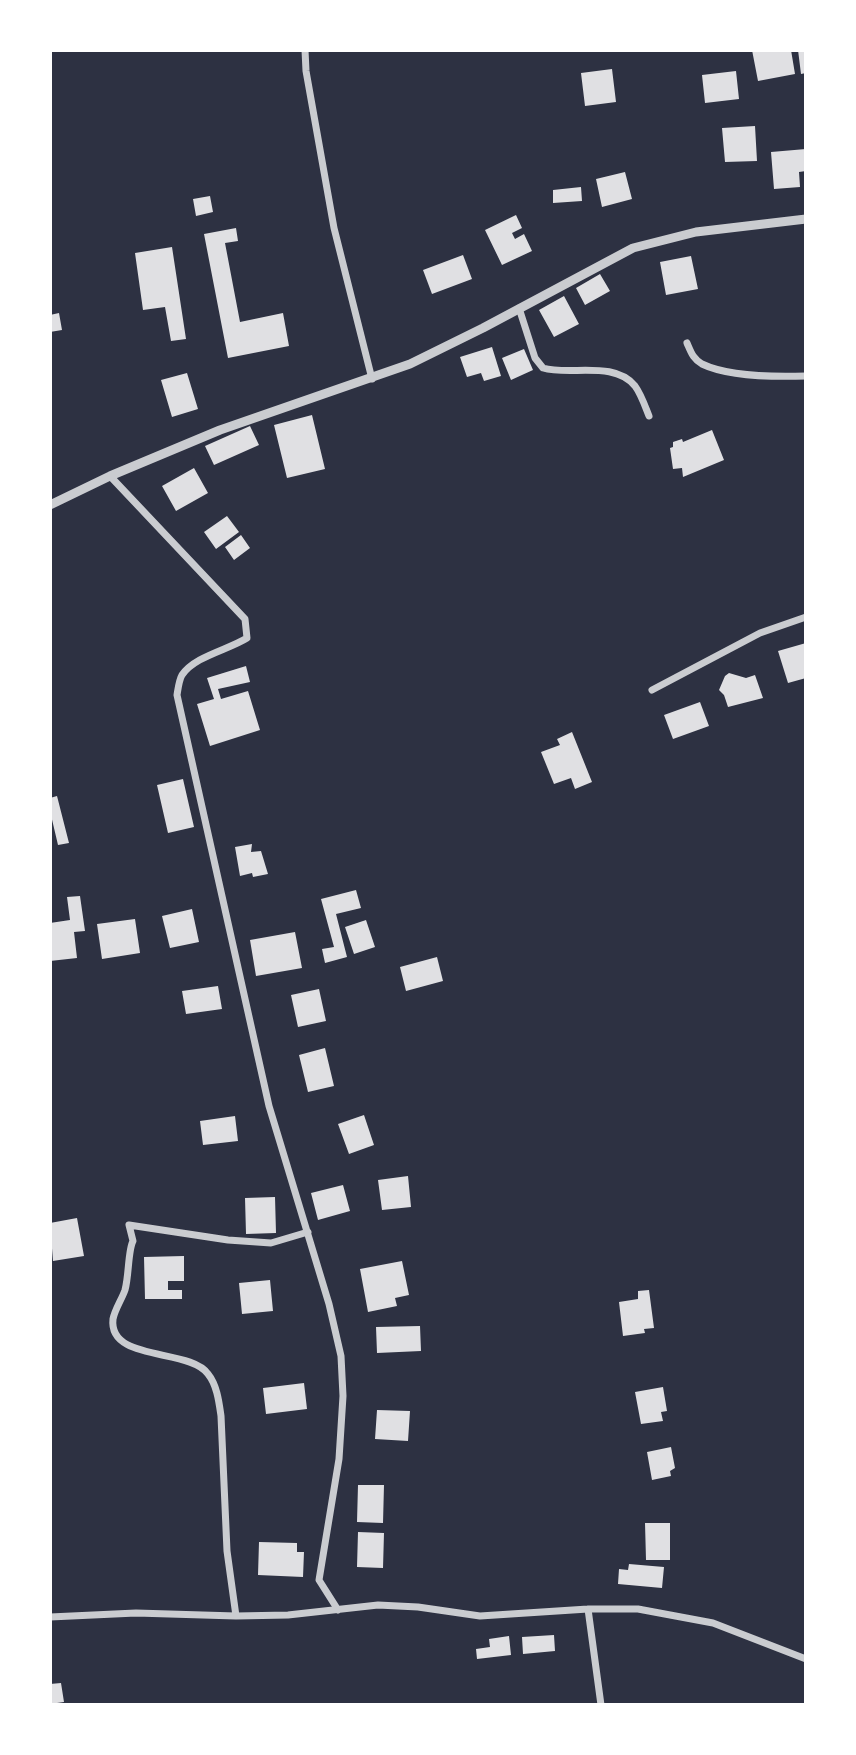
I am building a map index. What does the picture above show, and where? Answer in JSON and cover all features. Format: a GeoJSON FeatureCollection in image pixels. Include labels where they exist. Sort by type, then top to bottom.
{"type":"FeatureCollection","features":[{"type":"Feature","properties":{"kind":"street"},"geometry":{"type":"LineString","coordinates":[[305,50],[334,228],[372,379]]}},
{"type":"Feature","properties":{"kind":"street"},"geometry":{"type":"LineString","coordinates":[[50,505],[220,430],[372,379],[447,347],[618,255],[648,243],[696,232],[806,219]]}},
{"type":"Feature","properties":{"kind":"street"},"geometry":{"type":"LineString","coordinates":[[519,308],[535,358],[543,368],[617,374],[635,386],[649,416]]}},
{"type":"Feature","properties":{"kind":"street"},"geometry":{"type":"LineString","coordinates":[[687,343],[692,356],[701,363],[725,371],[806,376]]}},
{"type":"Feature","properties":{"kind":"street"},"geometry":{"type":"LineString","coordinates":[[110,476],[245,619],[247,638],[230,649],[199,661],[182,676],[177,695],[269,1106],[329,1304],[341,1356],[343,1396],[339,1459],[319,1580],[338,1610]]}},
{"type":"Feature","properties":{"kind":"street"},"geometry":{"type":"LineString","coordinates":[[652,690],[760,633],[806,617]]}},
{"type":"Feature","properties":{"kind":"street"},"geometry":{"type":"LineString","coordinates":[[236,1616],[227,1551],[221,1416],[209,1375],[191,1363],[127,1346],[115,1330],[113,1318],[130,1273],[129,1246],[133,1241],[129,1225],[228,1240],[271,1243],[308,1232]]}},
{"type":"Feature","properties":{"kind":"street"},"geometry":{"type":"LineString","coordinates":[[50,1617],[136,1613],[288,1615],[358,1606],[398,1605],[480,1616],[638,1609],[688,1617],[738,1632],[806,1659]]}},
{"type":"Feature","properties":{"kind":"street"},"geometry":{"type":"LineString","coordinates":[[588,1609],[601,1705]]}},
{"type":"Feature","properties":{"kind":"building"},"geometry":{"type":"Polygon","coordinates":[[[752,50],[791,50],[795,74],[758,81],[752,50]]]}},
{"type":"Feature","properties":{"kind":"building"},"geometry":{"type":"Polygon","coordinates":[[[798,50],[806,50],[806,73],[801,74],[798,50]]]}},
{"type":"Feature","properties":{"kind":"building"},"geometry":{"type":"Polygon","coordinates":[[[612,69],[616,102],[585,106],[581,73],[612,69]]]}},
{"type":"Feature","properties":{"kind":"building"},"geometry":{"type":"Polygon","coordinates":[[[736,71],[739,99],[705,103],[702,75],[736,71]]]}},
{"type":"Feature","properties":{"kind":"building"},"geometry":{"type":"Polygon","coordinates":[[[755,126],[757,161],[725,162],[722,128],[755,126]]]}},
{"type":"Feature","properties":{"kind":"building"},"geometry":{"type":"Polygon","coordinates":[[[806,149],[806,171],[799,172],[800,187],[774,189],[771,152],[806,149]]]}},
{"type":"Feature","properties":{"kind":"building"},"geometry":{"type":"Polygon","coordinates":[[[625,172],[632,199],[602,207],[596,179],[625,172]]]}},
{"type":"Feature","properties":{"kind":"building"},"geometry":{"type":"Polygon","coordinates":[[[581,187],[582,201],[553,203],[553,190],[581,187]]]}},
{"type":"Feature","properties":{"kind":"building"},"geometry":{"type":"Polygon","coordinates":[[[210,196],[213,212],[196,216],[193,199],[210,196]]]}},
{"type":"Feature","properties":{"kind":"building"},"geometry":{"type":"Polygon","coordinates":[[[516,215],[522,228],[512,233],[515,239],[524,234],[532,251],[502,265],[485,230],[516,215]]]}},
{"type":"Feature","properties":{"kind":"building"},"geometry":{"type":"Polygon","coordinates":[[[236,228],[238,241],[225,243],[240,322],[283,313],[289,346],[228,358],[204,234],[236,228]]]}},
{"type":"Feature","properties":{"kind":"building"},"geometry":{"type":"Polygon","coordinates":[[[172,247],[186,339],[171,341],[165,307],[143,310],[135,253],[172,247]]]}},
{"type":"Feature","properties":{"kind":"building"},"geometry":{"type":"Polygon","coordinates":[[[463,255],[472,279],[432,294],[423,270],[463,255]]]}},
{"type":"Feature","properties":{"kind":"building"},"geometry":{"type":"Polygon","coordinates":[[[691,256],[698,289],[666,295],[660,262],[691,256]]]}},
{"type":"Feature","properties":{"kind":"building"},"geometry":{"type":"Polygon","coordinates":[[[600,274],[610,291],[585,305],[576,288],[600,274]]]}},
{"type":"Feature","properties":{"kind":"building"},"geometry":{"type":"Polygon","coordinates":[[[564,296],[579,324],[554,337],[539,310],[564,296]]]}},
{"type":"Feature","properties":{"kind":"building"},"geometry":{"type":"Polygon","coordinates":[[[59,313],[62,330],[50,332],[50,315],[59,313]]]}},
{"type":"Feature","properties":{"kind":"building"},"geometry":{"type":"Polygon","coordinates":[[[492,347],[501,376],[484,381],[481,373],[467,377],[460,357],[492,347]]]}},
{"type":"Feature","properties":{"kind":"building"},"geometry":{"type":"Polygon","coordinates":[[[524,349],[533,370],[511,380],[502,358],[524,349]]]}},
{"type":"Feature","properties":{"kind":"building"},"geometry":{"type":"Polygon","coordinates":[[[187,373],[198,409],[172,417],[161,380],[187,373]]]}},
{"type":"Feature","properties":{"kind":"building"},"geometry":{"type":"Polygon","coordinates":[[[312,415],[325,469],[287,478],[274,425],[312,415]]]}},
{"type":"Feature","properties":{"kind":"building"},"geometry":{"type":"Polygon","coordinates":[[[250,426],[259,445],[214,465],[205,446],[250,426]]]}},
{"type":"Feature","properties":{"kind":"building"},"geometry":{"type":"Polygon","coordinates":[[[712,430],[724,460],[683,477],[682,468],[673,469],[670,448],[673,442],[682,439],[683,442],[712,430]]]}},
{"type":"Feature","properties":{"kind":"building"},"geometry":{"type":"Polygon","coordinates":[[[194,468],[208,493],[176,511],[162,486],[194,468]]]}},
{"type":"Feature","properties":{"kind":"building"},"geometry":{"type":"Polygon","coordinates":[[[227,516],[239,532],[216,549],[204,532],[227,516]]]}},
{"type":"Feature","properties":{"kind":"building"},"geometry":{"type":"Polygon","coordinates":[[[241,535],[250,548],[234,560],[225,547],[241,535]]]}},
{"type":"Feature","properties":{"kind":"building"},"geometry":{"type":"Polygon","coordinates":[[[806,643],[806,678],[788,683],[778,651],[806,643]]]}},
{"type":"Feature","properties":{"kind":"building"},"geometry":{"type":"Polygon","coordinates":[[[246,666],[250,682],[218,689],[221,699],[248,691],[260,730],[210,746],[197,704],[214,699],[207,678],[246,666]]]}},
{"type":"Feature","properties":{"kind":"building"},"geometry":{"type":"Polygon","coordinates":[[[729,673],[746,678],[755,675],[763,698],[728,707],[719,690],[729,673]]]}},
{"type":"Feature","properties":{"kind":"building"},"geometry":{"type":"Polygon","coordinates":[[[700,702],[709,726],[673,739],[664,715],[700,702]]]}},
{"type":"Feature","properties":{"kind":"building"},"geometry":{"type":"Polygon","coordinates":[[[572,732],[592,782],[575,789],[571,778],[554,784],[541,752],[560,745],[557,739],[572,732]]]}},
{"type":"Feature","properties":{"kind":"building"},"geometry":{"type":"Polygon","coordinates":[[[183,779],[194,827],[168,833],[157,785],[183,779]]]}},
{"type":"Feature","properties":{"kind":"building"},"geometry":{"type":"Polygon","coordinates":[[[57,796],[69,843],[58,845],[50,811],[50,798],[57,796]]]}},
{"type":"Feature","properties":{"kind":"building"},"geometry":{"type":"Polygon","coordinates":[[[252,844],[251,852],[261,851],[268,874],[240,876],[235,847],[252,844]]]}},
{"type":"Feature","properties":{"kind":"building"},"geometry":{"type":"Polygon","coordinates":[[[356,890],[361,908],[336,914],[347,957],[325,963],[322,949],[334,947],[321,899],[356,890]]]}},
{"type":"Feature","properties":{"kind":"building"},"geometry":{"type":"Polygon","coordinates":[[[80,896],[85,931],[74,932],[77,958],[50,961],[50,923],[70,920],[67,897],[80,896]]]}},
{"type":"Feature","properties":{"kind":"building"},"geometry":{"type":"Polygon","coordinates":[[[192,909],[199,942],[170,948],[162,916],[192,909]]]}},
{"type":"Feature","properties":{"kind":"building"},"geometry":{"type":"Polygon","coordinates":[[[135,919],[140,953],[102,959],[97,924],[135,919]]]}},
{"type":"Feature","properties":{"kind":"building"},"geometry":{"type":"Polygon","coordinates":[[[366,920],[375,947],[354,954],[345,927],[366,920]]]}},
{"type":"Feature","properties":{"kind":"building"},"geometry":{"type":"Polygon","coordinates":[[[295,932],[302,968],[256,976],[250,940],[295,932]]]}},
{"type":"Feature","properties":{"kind":"building"},"geometry":{"type":"Polygon","coordinates":[[[437,957],[443,981],[406,991],[400,967],[437,957]]]}},
{"type":"Feature","properties":{"kind":"building"},"geometry":{"type":"Polygon","coordinates":[[[218,986],[222,1009],[186,1014],[182,991],[218,986]]]}},
{"type":"Feature","properties":{"kind":"building"},"geometry":{"type":"Polygon","coordinates":[[[319,989],[326,1021],[298,1027],[291,995],[319,989]]]}},
{"type":"Feature","properties":{"kind":"building"},"geometry":{"type":"Polygon","coordinates":[[[325,1048],[334,1086],[308,1092],[299,1055],[325,1048]]]}},
{"type":"Feature","properties":{"kind":"building"},"geometry":{"type":"Polygon","coordinates":[[[364,1115],[374,1145],[349,1154],[338,1124],[364,1115]]]}},
{"type":"Feature","properties":{"kind":"building"},"geometry":{"type":"Polygon","coordinates":[[[235,1116],[238,1141],[203,1145],[200,1121],[235,1116]]]}},
{"type":"Feature","properties":{"kind":"building"},"geometry":{"type":"Polygon","coordinates":[[[408,1176],[411,1207],[382,1210],[378,1180],[408,1176]]]}},
{"type":"Feature","properties":{"kind":"building"},"geometry":{"type":"Polygon","coordinates":[[[343,1185],[350,1211],[318,1220],[311,1193],[343,1185]]]}},
{"type":"Feature","properties":{"kind":"building"},"geometry":{"type":"Polygon","coordinates":[[[275,1197],[276,1233],[246,1234],[245,1198],[275,1197]]]}},
{"type":"Feature","properties":{"kind":"building"},"geometry":{"type":"Polygon","coordinates":[[[77,1218],[84,1256],[53,1261],[50,1223],[77,1218]]]}},
{"type":"Feature","properties":{"kind":"building"},"geometry":{"type":"Polygon","coordinates":[[[184,1256],[184,1281],[168,1281],[168,1290],[182,1290],[182,1299],[145,1299],[144,1257],[184,1256]]]}},
{"type":"Feature","properties":{"kind":"building"},"geometry":{"type":"Polygon","coordinates":[[[402,1261],[409,1295],[395,1298],[397,1306],[368,1312],[360,1269],[402,1261]]]}},
{"type":"Feature","properties":{"kind":"building"},"geometry":{"type":"Polygon","coordinates":[[[270,1280],[273,1311],[242,1314],[239,1283],[270,1280]]]}},
{"type":"Feature","properties":{"kind":"building"},"geometry":{"type":"Polygon","coordinates":[[[649,1290],[654,1328],[644,1329],[645,1333],[623,1336],[619,1302],[638,1299],[638,1291],[649,1290]]]}},
{"type":"Feature","properties":{"kind":"building"},"geometry":{"type":"Polygon","coordinates":[[[420,1326],[421,1351],[377,1353],[376,1327],[420,1326]]]}},
{"type":"Feature","properties":{"kind":"building"},"geometry":{"type":"Polygon","coordinates":[[[304,1383],[307,1409],[266,1414],[263,1388],[304,1383]]]}},
{"type":"Feature","properties":{"kind":"building"},"geometry":{"type":"Polygon","coordinates":[[[663,1387],[667,1411],[661,1412],[663,1421],[641,1424],[635,1392],[663,1387]]]}},
{"type":"Feature","properties":{"kind":"building"},"geometry":{"type":"Polygon","coordinates":[[[377,1410],[410,1411],[408,1441],[375,1439],[377,1410]]]}},
{"type":"Feature","properties":{"kind":"building"},"geometry":{"type":"Polygon","coordinates":[[[671,1447],[675,1468],[670,1471],[671,1476],[652,1480],[647,1452],[671,1447]]]}},
{"type":"Feature","properties":{"kind":"building"},"geometry":{"type":"Polygon","coordinates":[[[358,1485],[384,1485],[383,1523],[357,1522],[358,1485]]]}},
{"type":"Feature","properties":{"kind":"building"},"geometry":{"type":"Polygon","coordinates":[[[645,1523],[670,1523],[670,1560],[646,1560],[645,1523]]]}},
{"type":"Feature","properties":{"kind":"building"},"geometry":{"type":"Polygon","coordinates":[[[358,1532],[384,1533],[383,1568],[357,1567],[358,1532]]]}},
{"type":"Feature","properties":{"kind":"building"},"geometry":{"type":"Polygon","coordinates":[[[259,1542],[297,1543],[297,1552],[304,1552],[303,1577],[258,1575],[259,1542]]]}},
{"type":"Feature","properties":{"kind":"building"},"geometry":{"type":"Polygon","coordinates":[[[629,1564],[664,1567],[662,1588],[618,1584],[619,1569],[628,1570],[629,1564]]]}},
{"type":"Feature","properties":{"kind":"building"},"geometry":{"type":"Polygon","coordinates":[[[554,1635],[555,1651],[523,1654],[522,1637],[554,1635]]]}},
{"type":"Feature","properties":{"kind":"building"},"geometry":{"type":"Polygon","coordinates":[[[509,1636],[511,1655],[477,1659],[476,1649],[490,1647],[489,1639],[509,1636]]]}},
{"type":"Feature","properties":{"kind":"building"},"geometry":{"type":"Polygon","coordinates":[[[61,1683],[64,1702],[50,1704],[50,1684],[61,1683]]]}}]}
